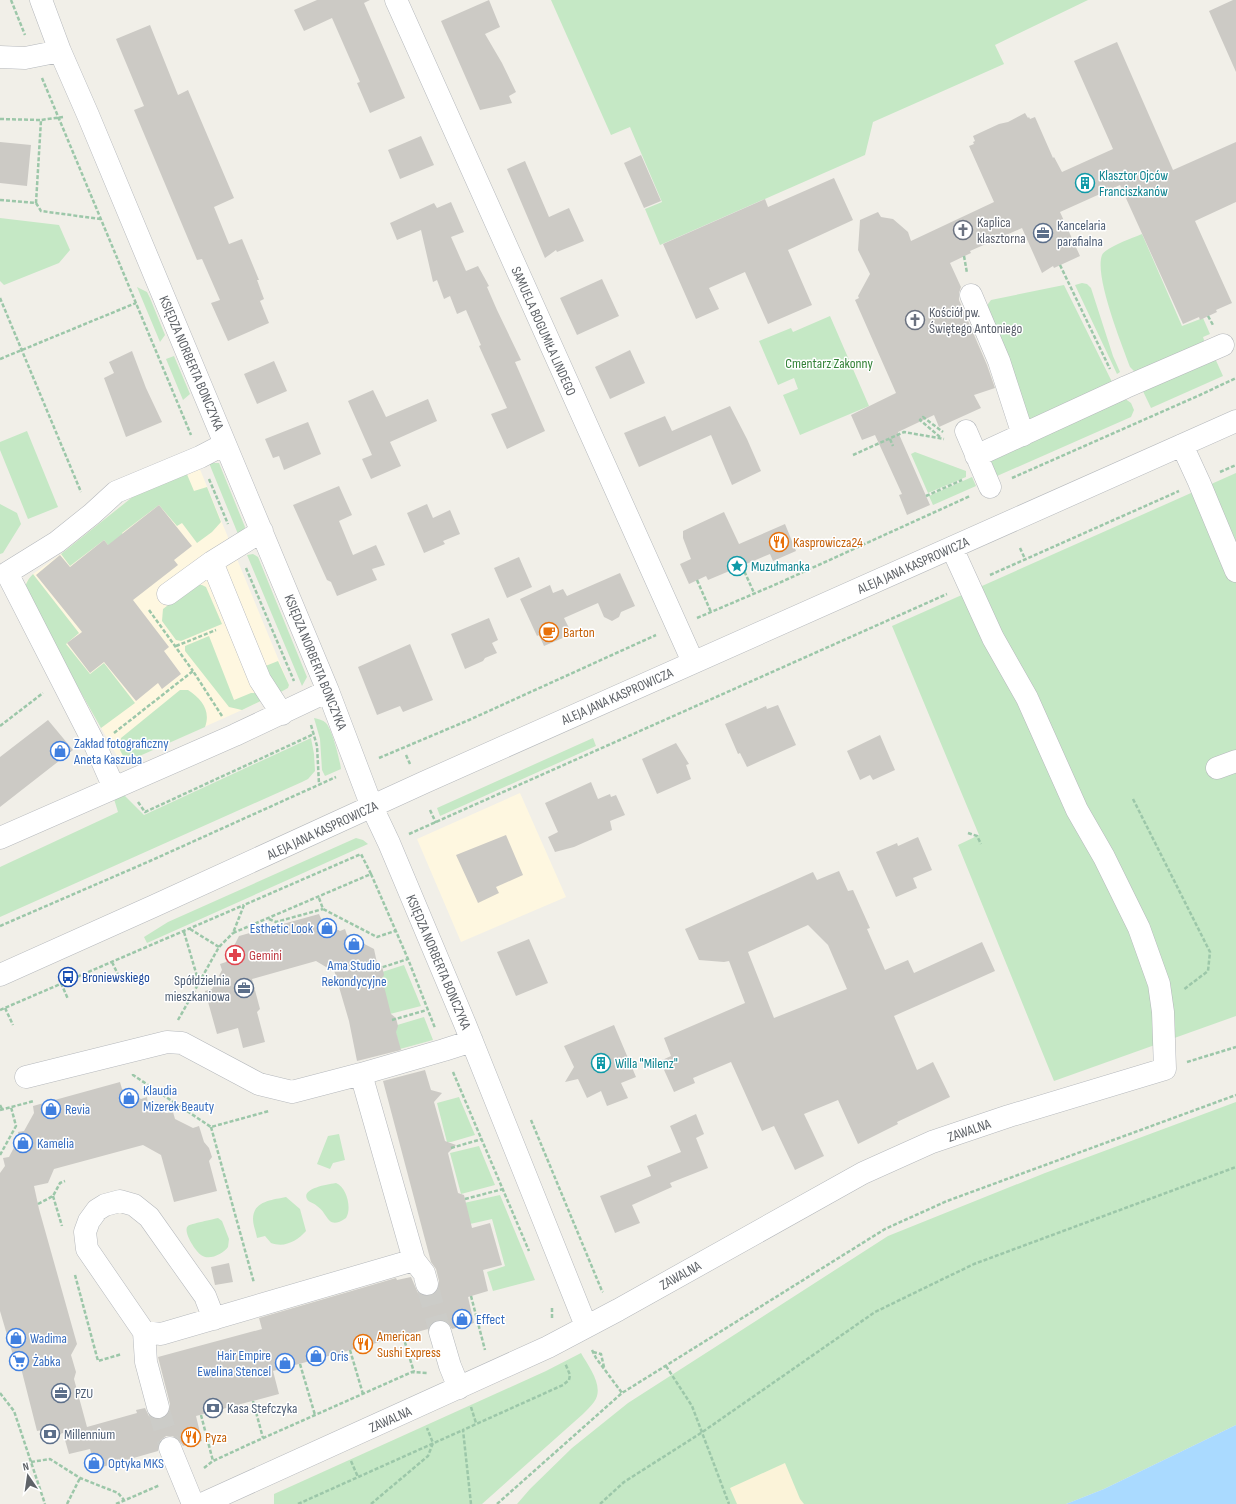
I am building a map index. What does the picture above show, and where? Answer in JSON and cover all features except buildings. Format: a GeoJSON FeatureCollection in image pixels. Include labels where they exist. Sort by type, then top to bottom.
{"type":"FeatureCollection","features":[{"type":"Feature","properties":{"kind":"street","name":"KSIĘDZA NORBERTA BONCZYKA"},"geometry":{"type":"LineString","coordinates":[[41,0],[60,51],[88,114],[328,691],[372,807],[389,843],[472,1041],[586,1326]]}},
{"type":"Feature","properties":{"kind":"street","name":"SAMUELA BOGUMIŁA LINDEGO"},"geometry":{"type":"LineString","coordinates":[[396,0],[694,662]]}},
{"type":"Feature","properties":{"kind":"street"},"geometry":{"type":"LineString","coordinates":[[0,57],[25,58],[60,51]]}},
{"type":"Feature","properties":{"kind":"street"},"geometry":{"type":"LineString","coordinates":[[971,295],[999,361],[1022,435]]}},
{"type":"Feature","properties":{"kind":"street"},"geometry":{"type":"LineString","coordinates":[[966,431],[983,471],[1022,435],[1126,387],[1223,346]]}},
{"type":"Feature","properties":{"kind":"street","name":"ALEJA JANA KASPROWICZA"},"geometry":{"type":"LineString","coordinates":[[0,975],[425,782],[1236,421]]}},
{"type":"Feature","properties":{"kind":"street"},"geometry":{"type":"LineString","coordinates":[[119,786],[96,747],[6,573],[57,542],[92,514],[116,492],[200,457],[225,444]]}},
{"type":"Feature","properties":{"kind":"street"},"geometry":{"type":"LineString","coordinates":[[1182,445],[1236,571]]}},
{"type":"Feature","properties":{"kind":"street"},"geometry":{"type":"LineString","coordinates":[[168,594],[212,562],[262,531]]}},
{"type":"Feature","properties":{"kind":"street"},"geometry":{"type":"LineString","coordinates":[[952,548],[993,638],[1027,698],[1077,810],[1104,857],[1139,928],[1159,984],[1163,1012],[1165,1069]]}},
{"type":"Feature","properties":{"kind":"street"},"geometry":{"type":"LineString","coordinates":[[212,562],[260,680],[282,714]]}},
{"type":"Feature","properties":{"kind":"street"},"geometry":{"type":"LineString","coordinates":[[0,838],[282,714],[328,691]]}},
{"type":"Feature","properties":{"kind":"street"},"geometry":{"type":"LineString","coordinates":[[26,1077],[167,1042],[182,1043],[259,1084],[292,1092],[361,1074],[472,1041]]}},
{"type":"Feature","properties":{"kind":"street","name":"ZAWALNA"},"geometry":{"type":"LineString","coordinates":[[202,1504],[464,1395],[863,1173],[932,1142],[1009,1116],[1165,1069]]}},
{"type":"Feature","properties":{"kind":"street"},"geometry":{"type":"LineString","coordinates":[[361,1074],[414,1260],[424,1273],[427,1284]]}},
{"type":"Feature","properties":{"kind":"street"},"geometry":{"type":"LineString","coordinates":[[158,1407],[146,1362],[145,1340],[87,1249],[85,1232],[89,1221],[97,1210],[105,1205],[120,1201],[134,1205],[149,1217],[205,1296],[214,1319]]}},
{"type":"Feature","properties":{"kind":"street"},"geometry":{"type":"LineString","coordinates":[[145,1340],[414,1260]]}},
{"type":"Feature","properties":{"kind":"street"},"geometry":{"type":"LineString","coordinates":[[440,1332],[450,1366],[464,1395]]}},
{"type":"Feature","properties":{"kind":"street"},"geometry":{"type":"LineString","coordinates":[[170,1448],[193,1504]]}},
{"type":"Feature","properties":{"kind":"path"},"geometry":{"type":"LineString","coordinates":[[11,0],[58,118],[231,530]]}},
{"type":"Feature","properties":{"kind":"path"},"geometry":{"type":"LineString","coordinates":[[0,119],[41,120],[88,114]]}},
{"type":"Feature","properties":{"kind":"path"},"geometry":{"type":"LineString","coordinates":[[41,120],[36,203],[41,211],[101,219]]}},
{"type":"Feature","properties":{"kind":"path"},"geometry":{"type":"LineString","coordinates":[[0,200],[36,203]]}},
{"type":"Feature","properties":{"kind":"path"},"geometry":{"type":"LineString","coordinates":[[1060,265],[1110,370],[1126,387]]}},
{"type":"Feature","properties":{"kind":"path"},"geometry":{"type":"LineString","coordinates":[[0,298],[82,496],[92,514]]}},
{"type":"Feature","properties":{"kind":"path"},"geometry":{"type":"LineString","coordinates":[[0,359],[136,303]]}},
{"type":"Feature","properties":{"kind":"path"},"geometry":{"type":"LineString","coordinates":[[1208,316],[1212,324]]}},
{"type":"Feature","properties":{"kind":"path"},"geometry":{"type":"LineString","coordinates":[[926,496],[983,471],[1200,395],[1236,378]]}},
{"type":"Feature","properties":{"kind":"path"},"geometry":{"type":"LineString","coordinates":[[943,432],[923,417],[920,420],[940,438],[983,471]]}},
{"type":"Feature","properties":{"kind":"path"},"geometry":{"type":"LineString","coordinates":[[853,455],[904,432],[940,438]]}},
{"type":"Feature","properties":{"kind":"path"},"geometry":{"type":"LineString","coordinates":[[890,439],[893,446]]}},
{"type":"Feature","properties":{"kind":"path"},"geometry":{"type":"LineString","coordinates":[[405,836],[1236,465]]}},
{"type":"Feature","properties":{"kind":"path"},"geometry":{"type":"LineString","coordinates":[[378,758],[754,593],[983,471]]}},
{"type":"Feature","properties":{"kind":"path"},"geometry":{"type":"LineString","coordinates":[[1020,548],[1025,559]]}},
{"type":"Feature","properties":{"kind":"path"},"geometry":{"type":"LineString","coordinates":[[245,565],[295,682]]}},
{"type":"Feature","properties":{"kind":"path"},"geometry":{"type":"LineString","coordinates":[[742,566],[754,593]]}},
{"type":"Feature","properties":{"kind":"path"},"geometry":{"type":"LineString","coordinates":[[697,580],[711,612]]}},
{"type":"Feature","properties":{"kind":"path"},"geometry":{"type":"LineString","coordinates":[[168,594],[148,609],[176,646],[235,735]]}},
{"type":"Feature","properties":{"kind":"path"},"geometry":{"type":"LineString","coordinates":[[176,646],[236,622]]}},
{"type":"Feature","properties":{"kind":"path"},"geometry":{"type":"LineString","coordinates":[[96,747],[193,671]]}},
{"type":"Feature","properties":{"kind":"path"},"geometry":{"type":"LineString","coordinates":[[0,726],[61,679]]}},
{"type":"Feature","properties":{"kind":"path"},"geometry":{"type":"LineString","coordinates":[[310,723],[314,734],[318,758],[319,784]]}},
{"type":"Feature","properties":{"kind":"path"},"geometry":{"type":"LineString","coordinates":[[119,786],[145,812],[314,734]]}},
{"type":"Feature","properties":{"kind":"path"},"geometry":{"type":"LineString","coordinates":[[0,926],[150,861],[342,774]]}},
{"type":"Feature","properties":{"kind":"path"},"geometry":{"type":"LineString","coordinates":[[1133,799],[1210,952],[1208,972],[1184,990],[1161,1001]]}},
{"type":"Feature","properties":{"kind":"path"},"geometry":{"type":"LineString","coordinates":[[430,810],[436,823]]}},
{"type":"Feature","properties":{"kind":"path"},"geometry":{"type":"LineString","coordinates":[[968,833],[977,836],[981,844]]}},
{"type":"Feature","properties":{"kind":"path"},"geometry":{"type":"LineString","coordinates":[[0,1010],[184,932],[361,854],[408,959],[435,1029]]}},
{"type":"Feature","properties":{"kind":"path"},"geometry":{"type":"LineString","coordinates":[[244,905],[234,933],[319,898],[371,874]]}},
{"type":"Feature","properties":{"kind":"path"},"geometry":{"type":"LineString","coordinates":[[319,898],[323,909],[377,937],[395,931]]}},
{"type":"Feature","properties":{"kind":"path"},"geometry":{"type":"LineString","coordinates":[[269,918],[276,922],[323,909]]}},
{"type":"Feature","properties":{"kind":"path"},"geometry":{"type":"LineString","coordinates":[[189,929],[219,947]]}},
{"type":"Feature","properties":{"kind":"path"},"geometry":{"type":"LineString","coordinates":[[184,932],[199,983]]}},
{"type":"Feature","properties":{"kind":"path"},"geometry":{"type":"LineString","coordinates":[[377,969],[408,959]]}},
{"type":"Feature","properties":{"kind":"path"},"geometry":{"type":"LineString","coordinates":[[112,962],[122,983]]}},
{"type":"Feature","properties":{"kind":"path"},"geometry":{"type":"LineString","coordinates":[[61,983],[68,999]]}},
{"type":"Feature","properties":{"kind":"path"},"geometry":{"type":"LineString","coordinates":[[5,1008],[13,1025]]}},
{"type":"Feature","properties":{"kind":"path"},"geometry":{"type":"LineString","coordinates":[[392,1020],[427,1010]]}},
{"type":"Feature","properties":{"kind":"path"},"geometry":{"type":"LineString","coordinates":[[1165,1069],[1236,1047]]}},
{"type":"Feature","properties":{"kind":"path"},"geometry":{"type":"LineString","coordinates":[[451,1067],[529,1252]]}},
{"type":"Feature","properties":{"kind":"path"},"geometry":{"type":"LineString","coordinates":[[133,1076],[211,1127],[260,1305]]}},
{"type":"Feature","properties":{"kind":"path"},"geometry":{"type":"LineString","coordinates":[[497,1504],[622,1393],[885,1229],[947,1201],[1236,1095]]}},
{"type":"Feature","properties":{"kind":"path"},"geometry":{"type":"LineString","coordinates":[[0,1105],[2,1109],[0,1110]]}},
{"type":"Feature","properties":{"kind":"path"},"geometry":{"type":"LineString","coordinates":[[0,1155],[16,1126],[11,1107]]}},
{"type":"Feature","properties":{"kind":"path"},"geometry":{"type":"LineString","coordinates":[[211,1127],[270,1111]]}},
{"type":"Feature","properties":{"kind":"path"},"geometry":{"type":"LineString","coordinates":[[528,1113],[602,1291],[606,1293]]}},
{"type":"Feature","properties":{"kind":"path"},"geometry":{"type":"LineString","coordinates":[[451,1148],[482,1139]]}},
{"type":"Feature","properties":{"kind":"path"},"geometry":{"type":"LineString","coordinates":[[600,1504],[624,1482],[702,1433],[875,1312],[974,1264],[1236,1167]]}},
{"type":"Feature","properties":{"kind":"path"},"geometry":{"type":"LineString","coordinates":[[38,1204],[53,1196],[60,1183],[65,1181]]}},
{"type":"Feature","properties":{"kind":"path"},"geometry":{"type":"LineString","coordinates":[[465,1199],[503,1189]]}},
{"type":"Feature","properties":{"kind":"path"},"geometry":{"type":"LineString","coordinates":[[53,1196],[64,1233]]}},
{"type":"Feature","properties":{"kind":"path"},"geometry":{"type":"LineString","coordinates":[[74,1271],[98,1361],[145,1340]]}},
{"type":"Feature","properties":{"kind":"path"},"geometry":{"type":"LineString","coordinates":[[471,1296],[485,1351]]}},
{"type":"Feature","properties":{"kind":"path"},"geometry":{"type":"LineString","coordinates":[[550,1302],[553,1309],[552,1318]]}},
{"type":"Feature","properties":{"kind":"path"},"geometry":{"type":"LineString","coordinates":[[403,1336],[414,1372]]}},
{"type":"Feature","properties":{"kind":"path"},"geometry":{"type":"LineString","coordinates":[[350,1350],[363,1394]]}},
{"type":"Feature","properties":{"kind":"path"},"geometry":{"type":"LineString","coordinates":[[593,1352],[601,1354],[604,1369],[622,1393]]}},
{"type":"Feature","properties":{"kind":"path"},"geometry":{"type":"LineString","coordinates":[[298,1504],[433,1442],[563,1385],[569,1380],[570,1375],[563,1359]]}},
{"type":"Feature","properties":{"kind":"path"},"geometry":{"type":"LineString","coordinates":[[300,1364],[315,1415]]}},
{"type":"Feature","properties":{"kind":"path"},"geometry":{"type":"LineString","coordinates":[[666,1366],[692,1406],[729,1504]]}},
{"type":"Feature","properties":{"kind":"path"},"geometry":{"type":"LineString","coordinates":[[116,1504],[163,1484],[171,1488],[184,1482],[213,1461],[412,1372],[433,1374]]}},
{"type":"Feature","properties":{"kind":"path"},"geometry":{"type":"LineString","coordinates":[[0,1393],[14,1411],[45,1504]]}},
{"type":"Feature","properties":{"kind":"path"},"geometry":{"type":"LineString","coordinates":[[464,1395],[476,1423]]}},
{"type":"Feature","properties":{"kind":"path"},"geometry":{"type":"LineString","coordinates":[[253,1401],[264,1438]]}},
{"type":"Feature","properties":{"kind":"path"},"geometry":{"type":"LineString","coordinates":[[201,1415],[213,1461]]}},
{"type":"Feature","properties":{"kind":"path"},"geometry":{"type":"LineString","coordinates":[[371,1504],[428,1456],[433,1442],[425,1422]]}},
{"type":"Feature","properties":{"kind":"path"},"geometry":{"type":"LineString","coordinates":[[463,1430],[471,1504]]}},
{"type":"Feature","properties":{"kind":"path"},"geometry":{"type":"LineString","coordinates":[[349,1456],[358,1477]]}},
{"type":"Feature","properties":{"kind":"path"},"geometry":{"type":"LineString","coordinates":[[31,1462],[50,1459],[80,1478],[118,1493],[124,1500]]}},
{"type":"Feature","properties":{"kind":"path"},"geometry":{"type":"LineString","coordinates":[[68,1504],[80,1478]]}},
{"type":"Feature","properties":{"kind":"path"},"geometry":{"type":"LineString","coordinates":[[502,1504],[503,1499]]}},
{"type":"Feature","properties":{"kind":"shaded area"},"geometry":{"type":"Polygon","coordinates":[[[199,467],[289,685],[288,688],[242,710],[121,763],[80,691],[26,582],[33,574],[65,551],[140,491],[199,467]]]}},
{"type":"Feature","properties":{"kind":"shaded area"},"geometry":{"type":"Polygon","coordinates":[[[520,793],[566,897],[461,942],[417,839],[520,793]]]}},
{"type":"Feature","properties":{"kind":"green space"},"geometry":{"type":"Polygon","coordinates":[[[551,0],[1088,0],[995,45],[1004,64],[873,122],[865,155],[660,245],[645,209],[662,202],[630,127],[611,135],[551,0]]]}},
{"type":"Feature","properties":{"kind":"green space"},"geometry":{"type":"Polygon","coordinates":[[[0,218],[59,225],[70,250],[59,263],[4,285],[0,281],[0,218]]]}},
{"type":"Feature","properties":{"kind":"green space"},"geometry":{"type":"Polygon","coordinates":[[[1142,234],[1182,326],[1203,318],[1210,334],[1203,337],[1206,346],[1136,373],[1130,367],[1110,311],[1105,294],[1101,265],[1102,255],[1104,252],[1142,234]]]}},
{"type":"Feature","properties":{"kind":"green space"},"geometry":{"type":"Polygon","coordinates":[[[1082,283],[1087,284],[1091,288],[1113,356],[1120,372],[1117,374],[1075,285],[1082,283]]]}},
{"type":"Feature","properties":{"kind":"green space"},"geometry":{"type":"Polygon","coordinates":[[[1064,285],[1114,386],[1027,424],[988,308],[988,304],[991,300],[1064,285]]]}},
{"type":"Feature","properties":{"kind":"green space"},"geometry":{"type":"Polygon","coordinates":[[[137,287],[147,292],[150,298],[165,335],[160,342],[137,287]]]}},
{"type":"Feature","properties":{"kind":"green space","name":"Cmentarz Zakonny"},"geometry":{"type":"Polygon","coordinates":[[[830,316],[869,406],[800,435],[783,395],[798,389],[794,378],[778,385],[759,341],[791,328],[793,332],[830,316]]]}},
{"type":"Feature","properties":{"kind":"green space"},"geometry":{"type":"Polygon","coordinates":[[[174,356],[190,394],[183,400],[166,359],[174,356]]]}},
{"type":"Feature","properties":{"kind":"green space"},"geometry":{"type":"Polygon","coordinates":[[[1214,356],[1223,376],[1151,408],[1141,387],[1214,356]]]}},
{"type":"Feature","properties":{"kind":"green space"},"geometry":{"type":"Polygon","coordinates":[[[1124,398],[1131,403],[1134,410],[1131,417],[997,476],[989,458],[1124,398]]]}},
{"type":"Feature","properties":{"kind":"green space"},"geometry":{"type":"Polygon","coordinates":[[[27,431],[58,507],[28,519],[0,450],[0,442],[27,431]]]}},
{"type":"Feature","properties":{"kind":"green space"},"geometry":{"type":"Polygon","coordinates":[[[915,452],[966,471],[966,477],[928,493],[911,454],[915,452]]]}},
{"type":"Feature","properties":{"kind":"green space"},"geometry":{"type":"Polygon","coordinates":[[[209,463],[219,463],[245,527],[244,530],[238,534],[209,463]]]}},
{"type":"Feature","properties":{"kind":"green space"},"geometry":{"type":"Polygon","coordinates":[[[186,472],[194,491],[207,487],[221,522],[212,532],[197,543],[182,523],[177,526],[159,505],[122,533],[126,540],[112,550],[104,540],[70,566],[61,554],[140,491],[186,472]]]}},
{"type":"Feature","properties":{"kind":"green space"},"geometry":{"type":"Polygon","coordinates":[[[1236,473],[1236,1016],[1054,1081],[958,845],[979,835],[892,626],[1236,473]]]}},
{"type":"Feature","properties":{"kind":"green space"},"geometry":{"type":"Polygon","coordinates":[[[972,477],[976,486],[933,505],[929,496],[972,477]]]}},
{"type":"Feature","properties":{"kind":"green space"},"geometry":{"type":"Polygon","coordinates":[[[0,504],[17,513],[21,524],[3,553],[0,554],[0,504]]]}},
{"type":"Feature","properties":{"kind":"green space"},"geometry":{"type":"Polygon","coordinates":[[[253,554],[258,557],[307,677],[302,686],[247,555],[253,554]]]}},
{"type":"Feature","properties":{"kind":"green space"},"geometry":{"type":"Polygon","coordinates":[[[33,574],[79,633],[66,644],[90,674],[104,663],[135,703],[101,728],[25,597],[26,584],[33,574]]]}},
{"type":"Feature","properties":{"kind":"green space"},"geometry":{"type":"Polygon","coordinates":[[[194,585],[202,585],[206,587],[222,624],[181,641],[176,640],[162,621],[163,609],[194,585]]]}},
{"type":"Feature","properties":{"kind":"green space"},"geometry":{"type":"Polygon","coordinates":[[[209,636],[234,700],[251,693],[257,693],[265,699],[242,710],[229,707],[185,651],[185,646],[209,636]]]}},
{"type":"Feature","properties":{"kind":"green space"},"geometry":{"type":"Polygon","coordinates":[[[278,661],[289,685],[288,688],[279,693],[263,667],[278,661]]]}},
{"type":"Feature","properties":{"kind":"green space"},"geometry":{"type":"Polygon","coordinates":[[[180,690],[188,690],[201,701],[207,716],[205,727],[126,762],[120,750],[121,738],[180,690]]]}},
{"type":"Feature","properties":{"kind":"green space"},"geometry":{"type":"Polygon","coordinates":[[[314,718],[326,723],[331,731],[341,769],[325,776],[322,770],[320,739],[314,718]]]}},
{"type":"Feature","properties":{"kind":"green space"},"geometry":{"type":"Polygon","coordinates":[[[311,738],[315,771],[308,779],[0,917],[0,867],[118,812],[114,799],[123,794],[144,815],[311,738]]]}},
{"type":"Feature","properties":{"kind":"green space"},"geometry":{"type":"Polygon","coordinates":[[[593,738],[596,746],[440,816],[437,808],[593,738]]]}},
{"type":"Feature","properties":{"kind":"green space"},"geometry":{"type":"Polygon","coordinates":[[[356,838],[363,840],[368,844],[147,943],[144,937],[168,922],[356,838]]]}},
{"type":"Feature","properties":{"kind":"green space"},"geometry":{"type":"Polygon","coordinates":[[[404,965],[421,1006],[390,1014],[379,973],[404,965]]]}},
{"type":"Feature","properties":{"kind":"green space"},"geometry":{"type":"Polygon","coordinates":[[[424,1017],[433,1040],[400,1049],[394,1026],[424,1017]]]}},
{"type":"Feature","properties":{"kind":"green space"},"geometry":{"type":"Polygon","coordinates":[[[459,1097],[475,1135],[447,1142],[437,1103],[459,1097]]]}},
{"type":"Feature","properties":{"kind":"green space"},"geometry":{"type":"Polygon","coordinates":[[[1236,1102],[1236,1425],[1104,1489],[1066,1504],[517,1504],[530,1489],[572,1448],[628,1403],[888,1236],[1045,1173],[1236,1102]]]}},
{"type":"Feature","properties":{"kind":"green space"},"geometry":{"type":"Polygon","coordinates":[[[339,1134],[345,1160],[333,1163],[330,1169],[317,1164],[328,1136],[339,1134]]]}},
{"type":"Feature","properties":{"kind":"green space"},"geometry":{"type":"Polygon","coordinates":[[[479,1146],[495,1185],[461,1194],[450,1153],[479,1146]]]}},
{"type":"Feature","properties":{"kind":"green space"},"geometry":{"type":"Polygon","coordinates":[[[336,1183],[340,1185],[346,1193],[349,1209],[346,1218],[335,1223],[329,1220],[321,1209],[310,1202],[306,1195],[312,1189],[317,1187],[336,1183]]]}},
{"type":"Feature","properties":{"kind":"green space"},"geometry":{"type":"Polygon","coordinates":[[[500,1195],[535,1280],[493,1291],[487,1272],[505,1266],[492,1219],[470,1224],[464,1203],[500,1195]]]}},
{"type":"Feature","properties":{"kind":"green space"},"geometry":{"type":"Polygon","coordinates":[[[286,1197],[300,1209],[306,1231],[295,1241],[281,1245],[271,1243],[265,1236],[257,1238],[253,1224],[256,1208],[264,1202],[286,1197]]]}},
{"type":"Feature","properties":{"kind":"green space"},"geometry":{"type":"Polygon","coordinates":[[[218,1218],[222,1221],[229,1239],[228,1247],[216,1256],[204,1257],[193,1246],[188,1237],[188,1226],[218,1218]]]}},
{"type":"Feature","properties":{"kind":"green space"},"geometry":{"type":"Polygon","coordinates":[[[581,1353],[592,1371],[597,1384],[597,1396],[594,1402],[583,1414],[482,1504],[274,1504],[274,1494],[546,1371],[581,1353]]]}},
{"type":"Feature","properties":{"kind":"sand"},"geometry":{"type":"Polygon","coordinates":[[[785,1463],[800,1499],[804,1504],[737,1504],[730,1488],[785,1463]]]}},
{"type":"Feature","properties":{"kind":"water"},"geometry":{"type":"Polygon","coordinates":[[[1236,1425],[1236,1504],[1066,1504],[1104,1489],[1236,1425]]]}},
{"type":"Feature","properties":{"kind":"tunnel"},"geometry":{"type":"LineString","coordinates":[[427,1284],[440,1332]]}},
{"type":"Feature","properties":{"kind":"tunnel"},"geometry":{"type":"LineString","coordinates":[[158,1407],[170,1448]]}},
{"type":"Feature","properties":{"kind":"place","name":"Klasztor Ojców Franciszkanów"},"geometry":{"type":"Point","coordinates":[1085,183]}},
{"type":"Feature","properties":{"kind":"place","name":"Kaplica klasztorna"},"geometry":{"type":"Point","coordinates":[963,230]}},
{"type":"Feature","properties":{"kind":"place","name":"Kancelaria parafialna"},"geometry":{"type":"Point","coordinates":[1043,233]}},
{"type":"Feature","properties":{"kind":"place","name":"Kościół pw. Świętego Antoniego"},"geometry":{"type":"Point","coordinates":[915,320]}},
{"type":"Feature","properties":{"kind":"place","name":"Kasprowicza24"},"geometry":{"type":"Point","coordinates":[779,542]}},
{"type":"Feature","properties":{"kind":"place","name":"Muzułmanka"},"geometry":{"type":"Point","coordinates":[737,566]}},
{"type":"Feature","properties":{"kind":"place","name":"Barton"},"geometry":{"type":"Point","coordinates":[549,632]}},
{"type":"Feature","properties":{"kind":"place","name":"Zakład fotograficzny Aneta Kaszuba"},"geometry":{"type":"Point","coordinates":[60,751]}},
{"type":"Feature","properties":{"kind":"place","name":"Esthetic Look"},"geometry":{"type":"Point","coordinates":[327,928]}},
{"type":"Feature","properties":{"kind":"place","name":"Ama Studio Rekondycyjne"},"geometry":{"type":"Point","coordinates":[354,944]}},
{"type":"Feature","properties":{"kind":"place","name":"Gemini"},"geometry":{"type":"Point","coordinates":[235,955]}},
{"type":"Feature","properties":{"kind":"place","name":"Broniewskiego"},"geometry":{"type":"Point","coordinates":[68,977]}},
{"type":"Feature","properties":{"kind":"place","name":"Spółdzielnia mieszkaniowa"},"geometry":{"type":"Point","coordinates":[244,988]}},
{"type":"Feature","properties":{"kind":"place","name":"Willa \"Milenz\""},"geometry":{"type":"Point","coordinates":[601,1063]}},
{"type":"Feature","properties":{"kind":"place","name":"Klaudia Mizerek Beauty"},"geometry":{"type":"Point","coordinates":[129,1098]}},
{"type":"Feature","properties":{"kind":"place","name":"Revia"},"geometry":{"type":"Point","coordinates":[51,1109]}},
{"type":"Feature","properties":{"kind":"place","name":"Kamelia"},"geometry":{"type":"Point","coordinates":[23,1143]}},
{"type":"Feature","properties":{"kind":"place","name":"Effect"},"geometry":{"type":"Point","coordinates":[462,1319]}},
{"type":"Feature","properties":{"kind":"place","name":"Wadima"},"geometry":{"type":"Point","coordinates":[16,1338]}},
{"type":"Feature","properties":{"kind":"place","name":"American Sushi Express"},"geometry":{"type":"Point","coordinates":[363,1344]}},
{"type":"Feature","properties":{"kind":"place","name":"Oris"},"geometry":{"type":"Point","coordinates":[316,1356]}},
{"type":"Feature","properties":{"kind":"place","name":"Żabka"},"geometry":{"type":"Point","coordinates":[19,1361]}},
{"type":"Feature","properties":{"kind":"place","name":"Hair Empire Ewelina Stencel"},"geometry":{"type":"Point","coordinates":[285,1363]}},
{"type":"Feature","properties":{"kind":"place","name":"PZU"},"geometry":{"type":"Point","coordinates":[61,1393]}},
{"type":"Feature","properties":{"kind":"place","name":"Kasa Stefczyka"},"geometry":{"type":"Point","coordinates":[213,1408]}},
{"type":"Feature","properties":{"kind":"place","name":"Millennium"},"geometry":{"type":"Point","coordinates":[50,1434]}},
{"type":"Feature","properties":{"kind":"place","name":"Pyza"},"geometry":{"type":"Point","coordinates":[191,1437]}},
{"type":"Feature","properties":{"kind":"place","name":"Optyka MKS"},"geometry":{"type":"Point","coordinates":[94,1463]}}]}
